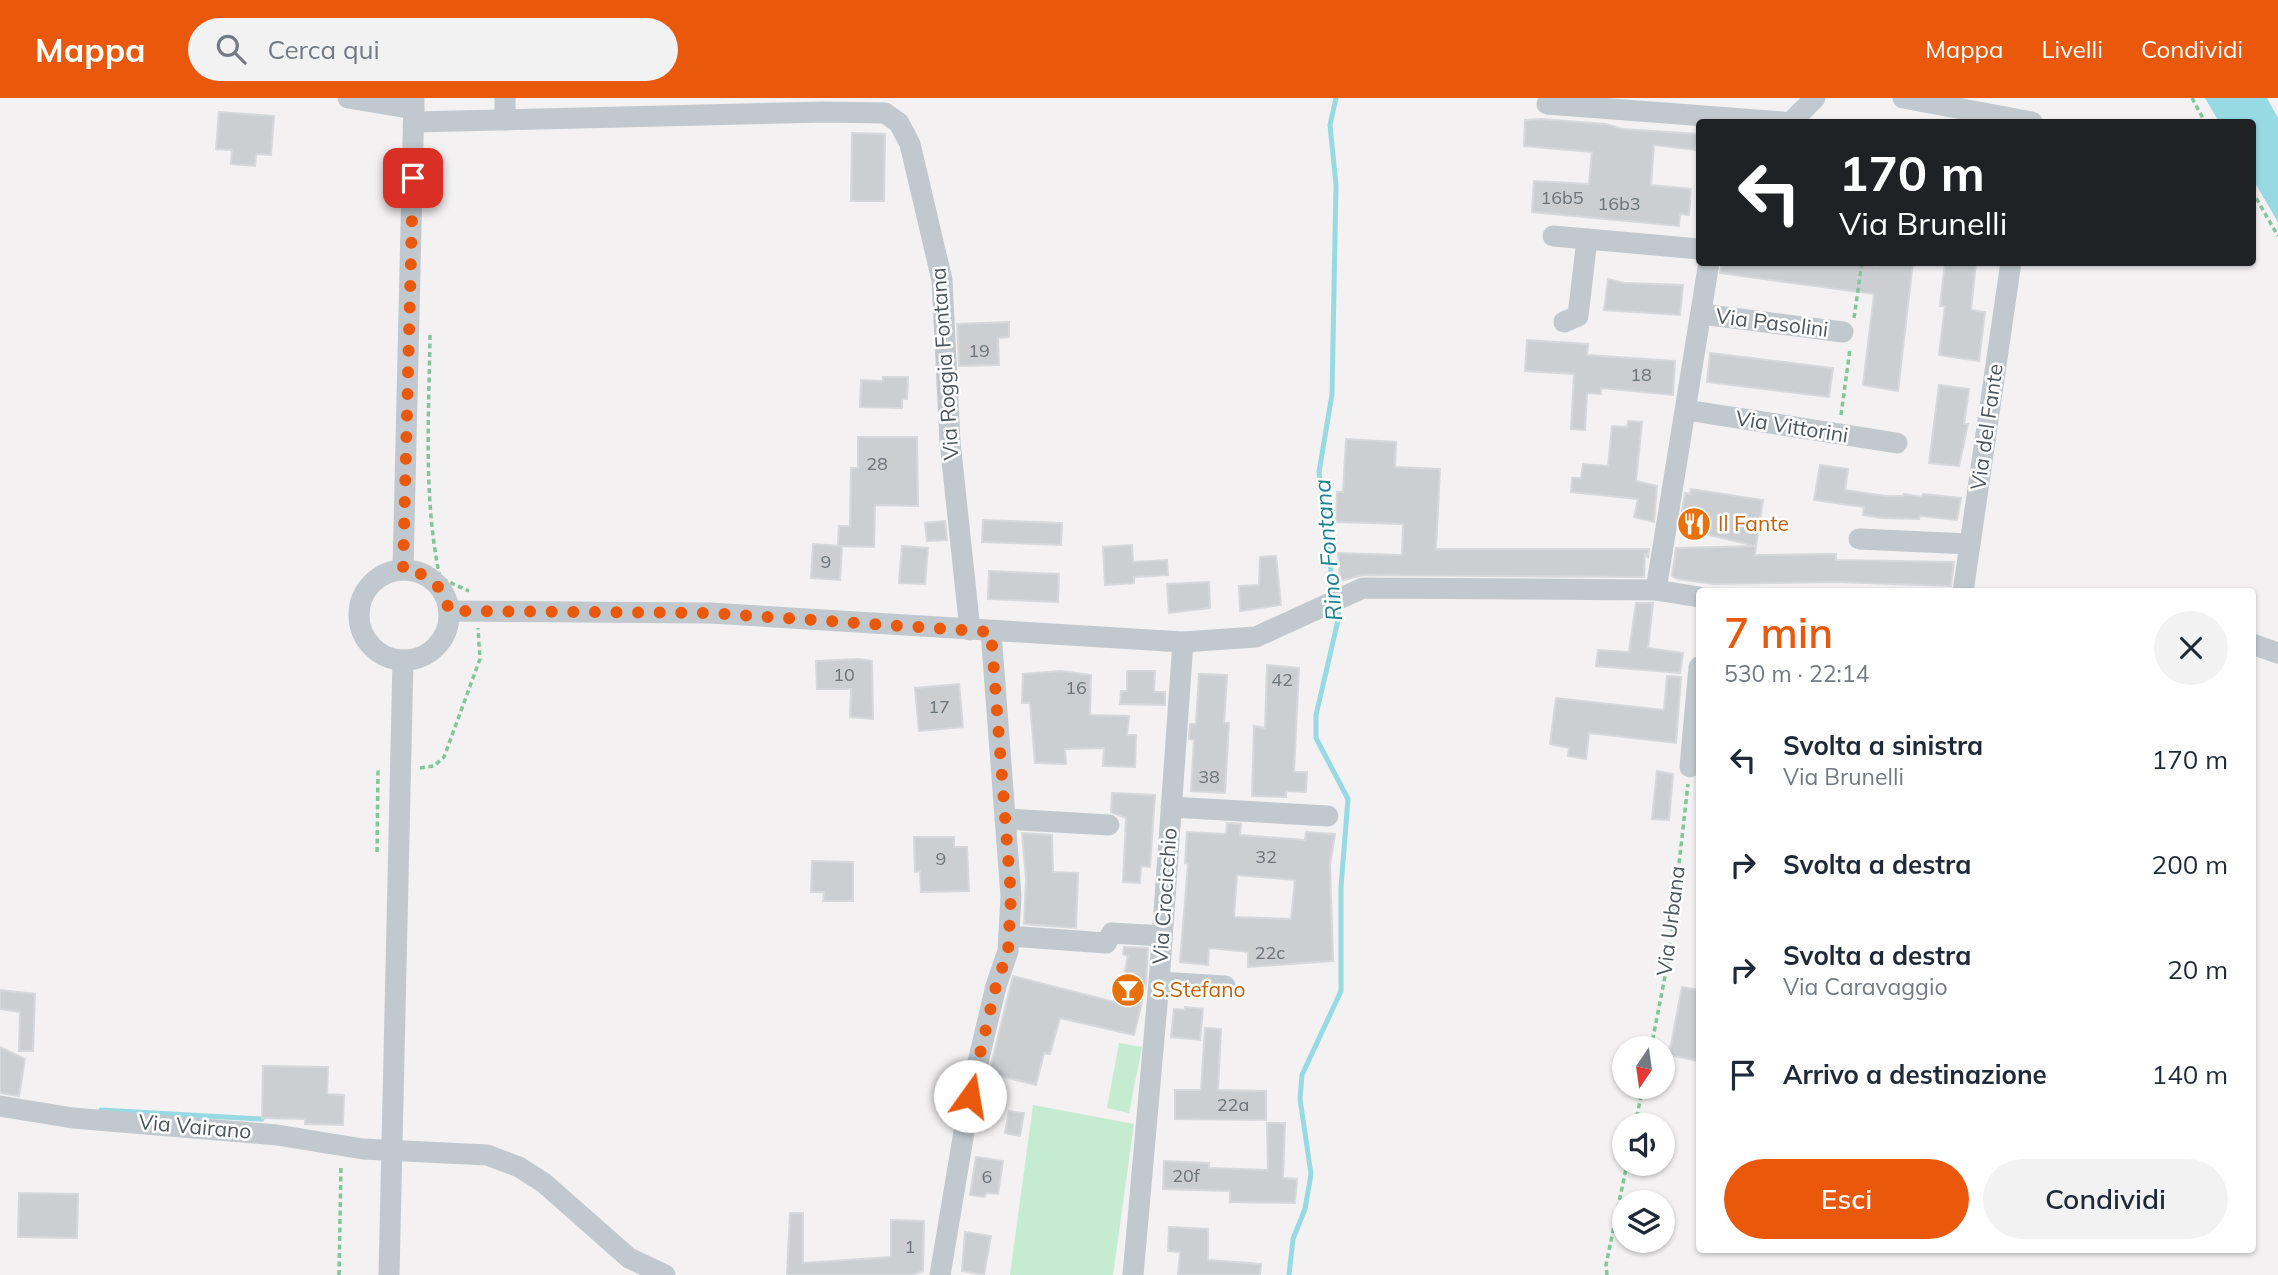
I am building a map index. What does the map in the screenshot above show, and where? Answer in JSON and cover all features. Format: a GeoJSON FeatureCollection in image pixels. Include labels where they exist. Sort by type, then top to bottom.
{"type":"FeatureCollection","features":[{"type":"Feature","properties":{"kind":"street","name":"Via Roggia Fontana"},"geometry":{"type":"LineString","coordinates":[[348,98],[414,110],[505,120],[824,112],[885,113],[899,123],[910,144],[942,280],[950,442],[981,631]]}},
{"type":"Feature","properties":{"kind":"street"},"geometry":{"type":"LineString","coordinates":[[505,98],[505,120]]}},
{"type":"Feature","properties":{"kind":"street"},"geometry":{"type":"LineString","coordinates":[[1794,119],[1815,98]]}},
{"type":"Feature","properties":{"kind":"street"},"geometry":{"type":"LineString","coordinates":[[1903,98],[2026,119]]}},
{"type":"Feature","properties":{"kind":"street"},"geometry":{"type":"LineString","coordinates":[[1547,104],[1744,119]]}},
{"type":"Feature","properties":{"kind":"street"},"geometry":{"type":"LineString","coordinates":[[403,570],[414,110]]}},
{"type":"Feature","properties":{"kind":"street"},"geometry":{"type":"LineString","coordinates":[[1553,236],[1696,249]]}},
{"type":"Feature","properties":{"kind":"street"},"geometry":{"type":"LineString","coordinates":[[1564,322],[1578,316],[1587,239]]}},
{"type":"Feature","properties":{"kind":"street"},"geometry":{"type":"LineString","coordinates":[[1656,590],[1668,500],[1686,410],[1708,266]]}},
{"type":"Feature","properties":{"kind":"street","name":"Via del Fante"},"geometry":{"type":"LineString","coordinates":[[1964,588],[2010,266]]}},
{"type":"Feature","properties":{"kind":"street","name":"Via Pasolini"},"geometry":{"type":"LineString","coordinates":[[1701,314],[1843,332]]}},
{"type":"Feature","properties":{"kind":"street","name":"Via Vittorini"},"geometry":{"type":"LineString","coordinates":[[1686,410],[1897,443]]}},
{"type":"Feature","properties":{"kind":"street"},"geometry":{"type":"LineString","coordinates":[[1859,539],[1970,544]]}},
{"type":"Feature","properties":{"kind":"street"},"geometry":{"type":"LineString","coordinates":[[403,570],[429,577],[446,598],[449,611],[448,626],[436,646],[418,658],[403,660],[387,657],[374,649],[362,629],[359,607],[364,592],[374,580],[403,570]]}},
{"type":"Feature","properties":{"kind":"street"},"geometry":{"type":"LineString","coordinates":[[449,611],[710,613],[1183,642],[1256,637],[1363,588],[1656,590],[1696,597]]}},
{"type":"Feature","properties":{"kind":"street"},"geometry":{"type":"LineString","coordinates":[[940,1275],[970,1096],[996,986],[1008,951],[1009,936],[1011,896],[1005,819],[981,631]]}},
{"type":"Feature","properties":{"kind":"street","name":"Via Crocicchio"},"geometry":{"type":"LineString","coordinates":[[1133,1275],[1159,982],[1183,642]]}},
{"type":"Feature","properties":{"kind":"street"},"geometry":{"type":"LineString","coordinates":[[2256,645],[2278,653]]}},
{"type":"Feature","properties":{"kind":"street"},"geometry":{"type":"LineString","coordinates":[[389,1275],[403,660]]}},
{"type":"Feature","properties":{"kind":"street"},"geometry":{"type":"LineString","coordinates":[[1690,767],[1696,700]]}},
{"type":"Feature","properties":{"kind":"street"},"geometry":{"type":"LineString","coordinates":[[1171,807],[1328,816]]}},
{"type":"Feature","properties":{"kind":"street"},"geometry":{"type":"LineString","coordinates":[[1005,819],[1109,825]]}},
{"type":"Feature","properties":{"kind":"street"},"geometry":{"type":"LineString","coordinates":[[1009,936],[1106,943],[1112,933],[1162,936]]}},
{"type":"Feature","properties":{"kind":"street"},"geometry":{"type":"LineString","coordinates":[[1159,982],[1225,986]]}},
{"type":"Feature","properties":{"kind":"street","name":"Via Vairano"},"geometry":{"type":"LineString","coordinates":[[0,1106],[73,1118],[277,1135],[390,1150]]}},
{"type":"Feature","properties":{"kind":"street"},"geometry":{"type":"LineString","coordinates":[[390,1150],[487,1156],[519,1167],[544,1183],[629,1258],[665,1275]]}},
{"type":"Feature","properties":{"kind":"path"},"geometry":{"type":"LineString","coordinates":[[2192,98],[2203,119]]}},
{"type":"Feature","properties":{"kind":"path"},"geometry":{"type":"LineString","coordinates":[[2256,198],[2278,236]]}},
{"type":"Feature","properties":{"kind":"path"},"geometry":{"type":"LineString","coordinates":[[377,856],[378,772],[434,765],[444,757],[480,659],[476,611],[470,591],[440,578],[433,545],[429,500],[430,332]]}},
{"type":"Feature","properties":{"kind":"path","name":"Via Urbana"},"geometry":{"type":"LineString","coordinates":[[1653,1036],[1668,961],[1690,767]]}},
{"type":"Feature","properties":{"kind":"path"},"geometry":{"type":"LineString","coordinates":[[339,1275],[342,1145]]}},
{"type":"Feature","properties":{"kind":"path"},"geometry":{"type":"LineString","coordinates":[[1607,1275],[1606,1265],[1625,1176]]}},
{"type":"Feature","properties":{"kind":"green space"},"geometry":{"type":"Polygon","coordinates":[[[1119,1043],[1142,1047],[1129,1113],[1107,1108],[1119,1043]]]}},
{"type":"Feature","properties":{"kind":"green space"},"geometry":{"type":"Polygon","coordinates":[[[1033,1105],[1134,1124],[1113,1275],[1010,1275],[1033,1105]]]}},
{"type":"Feature","properties":{"kind":"water"},"geometry":{"type":"Polygon","coordinates":[[[2205,98],[2267,98],[2278,118],[2278,222],[2256,185],[2256,119],[2217,119],[2205,98]]]}},
{"type":"Feature","properties":{"kind":"building"},"geometry":{"type":"Polygon","coordinates":[[[219,112],[274,116],[271,155],[256,154],[255,166],[231,164],[232,150],[216,149],[219,112]]]}},
{"type":"Feature","properties":{"kind":"building"},"geometry":{"type":"Polygon","coordinates":[[[1525,120],[1606,124],[1622,129],[1696,134],[1696,150],[1654,145],[1651,185],[1691,189],[1689,215],[1680,214],[1679,226],[1532,212],[1534,181],[1589,184],[1592,152],[1524,146],[1525,120]]]}},
{"type":"Feature","properties":{"kind":"building"},"geometry":{"type":"Polygon","coordinates":[[[852,133],[885,134],[884,201],[851,201],[852,133]]]}},
{"type":"Feature","properties":{"kind":"building"},"geometry":{"type":"Polygon","coordinates":[[[1721,266],[1913,266],[1898,391],[1863,385],[1874,294],[1720,273],[1721,266]]]}},
{"type":"Feature","properties":{"kind":"building"},"geometry":{"type":"Polygon","coordinates":[[[1945,266],[1976,266],[1971,310],[1985,312],[1979,361],[1939,355],[1945,306],[1940,306],[1945,266]]]}},
{"type":"Feature","properties":{"kind":"building"},"geometry":{"type":"Polygon","coordinates":[[[1608,279],[1624,283],[1683,285],[1680,315],[1604,310],[1608,279]]]}},
{"type":"Feature","properties":{"kind":"building"},"geometry":{"type":"Polygon","coordinates":[[[1009,322],[1009,337],[998,338],[999,365],[959,366],[957,324],[1009,322]]]}},
{"type":"Feature","properties":{"kind":"building"},"geometry":{"type":"Polygon","coordinates":[[[1527,340],[1588,344],[1587,355],[1675,361],[1673,395],[1601,388],[1601,394],[1587,393],[1585,430],[1571,429],[1574,374],[1525,371],[1527,340]]]}},
{"type":"Feature","properties":{"kind":"building"},"geometry":{"type":"Polygon","coordinates":[[[1710,353],[1833,368],[1829,397],[1707,382],[1710,353]]]}},
{"type":"Feature","properties":{"kind":"building"},"geometry":{"type":"Polygon","coordinates":[[[883,377],[908,377],[907,399],[902,399],[902,408],[860,407],[861,380],[883,381],[883,377]]]}},
{"type":"Feature","properties":{"kind":"building"},"geometry":{"type":"Polygon","coordinates":[[[1939,385],[1969,389],[1964,424],[1968,424],[1959,466],[1929,463],[1939,385]]]}},
{"type":"Feature","properties":{"kind":"building"},"geometry":{"type":"Polygon","coordinates":[[[1628,421],[1642,422],[1636,481],[1657,486],[1654,522],[1634,517],[1638,499],[1571,492],[1572,478],[1581,478],[1583,464],[1608,466],[1612,426],[1627,427],[1628,421]]]}},
{"type":"Feature","properties":{"kind":"building"},"geometry":{"type":"Polygon","coordinates":[[[858,437],[917,437],[918,506],[875,505],[874,547],[838,546],[839,526],[850,526],[851,468],[858,468],[858,437]]]}},
{"type":"Feature","properties":{"kind":"building"},"geometry":{"type":"Polygon","coordinates":[[[1346,439],[1396,442],[1395,467],[1440,469],[1436,549],[1649,549],[1648,557],[1645,554],[1644,577],[1363,575],[1340,581],[1338,553],[1402,555],[1403,524],[1336,522],[1337,492],[1343,492],[1346,439]]]}},
{"type":"Feature","properties":{"kind":"building"},"geometry":{"type":"Polygon","coordinates":[[[1820,465],[1848,469],[1845,490],[1885,496],[1904,494],[1922,497],[1923,494],[1961,498],[1957,520],[1920,516],[1919,519],[1881,518],[1863,515],[1864,507],[1814,500],[1820,465]]]}},
{"type":"Feature","properties":{"kind":"building"},"geometry":{"type":"Polygon","coordinates":[[[1691,489],[1763,500],[1756,546],[1679,528],[1685,493],[1690,494],[1691,489]]]}},
{"type":"Feature","properties":{"kind":"building"},"geometry":{"type":"Polygon","coordinates":[[[983,520],[1062,523],[1061,545],[982,542],[983,520]]]}},
{"type":"Feature","properties":{"kind":"building"},"geometry":{"type":"Polygon","coordinates":[[[945,521],[947,540],[927,541],[925,523],[945,521]]]}},
{"type":"Feature","properties":{"kind":"building"},"geometry":{"type":"Polygon","coordinates":[[[813,544],[842,546],[840,580],[811,578],[813,544]]]}},
{"type":"Feature","properties":{"kind":"building"},"geometry":{"type":"Polygon","coordinates":[[[1132,545],[1133,562],[1167,560],[1168,575],[1134,577],[1134,583],[1105,585],[1103,547],[1132,545]]]}},
{"type":"Feature","properties":{"kind":"building"},"geometry":{"type":"Polygon","coordinates":[[[902,546],[928,548],[925,584],[899,583],[902,546]]]}},
{"type":"Feature","properties":{"kind":"building"},"geometry":{"type":"Polygon","coordinates":[[[1756,546],[1755,555],[1836,554],[1836,560],[1954,562],[1951,586],[1835,582],[1714,584],[1672,576],[1676,548],[1756,546]]]}},
{"type":"Feature","properties":{"kind":"building"},"geometry":{"type":"Polygon","coordinates":[[[1276,556],[1281,605],[1240,611],[1239,586],[1259,585],[1260,557],[1276,556]]]}},
{"type":"Feature","properties":{"kind":"building"},"geometry":{"type":"Polygon","coordinates":[[[989,571],[1059,574],[1058,602],[988,599],[989,571]]]}},
{"type":"Feature","properties":{"kind":"building"},"geometry":{"type":"Polygon","coordinates":[[[1209,582],[1210,608],[1169,613],[1167,584],[1209,582]]]}},
{"type":"Feature","properties":{"kind":"building"},"geometry":{"type":"Polygon","coordinates":[[[1636,603],[1653,603],[1648,648],[1683,653],[1680,673],[1596,666],[1598,650],[1629,652],[1636,603]]]}},
{"type":"Feature","properties":{"kind":"building"},"geometry":{"type":"Polygon","coordinates":[[[816,661],[872,661],[873,719],[850,717],[851,689],[817,689],[816,661]]]}},
{"type":"Feature","properties":{"kind":"building"},"geometry":{"type":"Polygon","coordinates":[[[1267,665],[1299,668],[1294,772],[1307,772],[1306,792],[1286,791],[1286,797],[1252,796],[1254,726],[1265,728],[1267,665]]]}},
{"type":"Feature","properties":{"kind":"building"},"geometry":{"type":"Polygon","coordinates":[[[1061,671],[1091,675],[1090,715],[1129,716],[1127,735],[1136,735],[1135,767],[1103,766],[1104,748],[1065,749],[1066,764],[1035,763],[1030,703],[1022,703],[1023,674],[1061,671]]]}},
{"type":"Feature","properties":{"kind":"building"},"geometry":{"type":"Polygon","coordinates":[[[1127,671],[1155,671],[1154,692],[1165,692],[1165,705],[1120,704],[1121,691],[1127,691],[1127,671]]]}},
{"type":"Feature","properties":{"kind":"building"},"geometry":{"type":"Polygon","coordinates":[[[1199,674],[1227,675],[1224,723],[1229,723],[1225,793],[1191,791],[1194,740],[1189,739],[1190,724],[1196,724],[1199,674]]]}},
{"type":"Feature","properties":{"kind":"building"},"geometry":{"type":"Polygon","coordinates":[[[1667,676],[1681,677],[1676,743],[1589,733],[1586,759],[1568,756],[1569,748],[1550,744],[1556,698],[1664,710],[1667,676]]]}},
{"type":"Feature","properties":{"kind":"building"},"geometry":{"type":"Polygon","coordinates":[[[959,684],[963,727],[919,731],[915,688],[959,684]]]}},
{"type":"Feature","properties":{"kind":"building"},"geometry":{"type":"Polygon","coordinates":[[[1657,771],[1673,774],[1669,820],[1652,819],[1657,771]]]}},
{"type":"Feature","properties":{"kind":"building"},"geometry":{"type":"Polygon","coordinates":[[[1112,793],[1155,795],[1150,867],[1141,866],[1140,883],[1123,882],[1126,818],[1111,812],[1112,793]]]}},
{"type":"Feature","properties":{"kind":"building"},"geometry":{"type":"Polygon","coordinates":[[[1227,823],[1241,824],[1240,835],[1305,840],[1306,832],[1335,834],[1330,865],[1333,961],[1248,967],[1248,952],[1209,948],[1208,965],[1180,962],[1188,864],[1185,863],[1187,832],[1226,834],[1227,823]],[[1237,875],[1234,917],[1291,919],[1295,880],[1237,875]]]}},
{"type":"Feature","properties":{"kind":"building"},"geometry":{"type":"Polygon","coordinates":[[[1022,833],[1052,835],[1053,872],[1078,873],[1076,928],[1024,924],[1026,879],[1022,833]]]}},
{"type":"Feature","properties":{"kind":"building"},"geometry":{"type":"Polygon","coordinates":[[[914,837],[954,837],[954,847],[967,847],[969,891],[921,892],[920,871],[915,872],[914,837]]]}},
{"type":"Feature","properties":{"kind":"building"},"geometry":{"type":"Polygon","coordinates":[[[812,861],[853,862],[853,901],[823,901],[824,892],[811,892],[812,861]]]}},
{"type":"Feature","properties":{"kind":"building"},"geometry":{"type":"Polygon","coordinates":[[[1124,947],[1148,948],[1146,985],[1134,1035],[1060,1018],[1050,1054],[1044,1053],[1036,1085],[989,1073],[1013,976],[1114,1002],[1117,986],[1121,988],[1128,956],[1123,954],[1124,947]]]}},
{"type":"Feature","properties":{"kind":"building"},"geometry":{"type":"Polygon","coordinates":[[[1682,987],[1696,989],[1696,1060],[1675,1056],[1675,1036],[1673,1036],[1682,987]]]}},
{"type":"Feature","properties":{"kind":"building"},"geometry":{"type":"Polygon","coordinates":[[[0,990],[35,994],[33,1051],[19,1051],[20,1012],[0,1009],[0,990]]]}},
{"type":"Feature","properties":{"kind":"building"},"geometry":{"type":"Polygon","coordinates":[[[1185,1007],[1203,1009],[1200,1040],[1171,1037],[1174,1009],[1185,1010],[1185,1007]]]}},
{"type":"Feature","properties":{"kind":"building"},"geometry":{"type":"Polygon","coordinates":[[[1205,1028],[1221,1029],[1218,1090],[1266,1091],[1266,1120],[1175,1119],[1175,1090],[1201,1090],[1205,1028]]]}},
{"type":"Feature","properties":{"kind":"building"},"geometry":{"type":"Polygon","coordinates":[[[0,1047],[25,1059],[19,1096],[0,1093],[0,1047]]]}},
{"type":"Feature","properties":{"kind":"building"},"geometry":{"type":"Polygon","coordinates":[[[263,1066],[328,1067],[327,1094],[344,1095],[343,1125],[305,1124],[305,1119],[262,1118],[263,1066]]]}},
{"type":"Feature","properties":{"kind":"building"},"geometry":{"type":"Polygon","coordinates":[[[1009,1111],[1024,1113],[1020,1136],[1005,1133],[1009,1111]]]}},
{"type":"Feature","properties":{"kind":"building"},"geometry":{"type":"Polygon","coordinates":[[[1267,1123],[1285,1123],[1283,1178],[1297,1179],[1295,1203],[1230,1202],[1230,1191],[1163,1189],[1164,1161],[1209,1163],[1209,1168],[1268,1170],[1267,1123]]]}},
{"type":"Feature","properties":{"kind":"building"},"geometry":{"type":"Polygon","coordinates":[[[976,1157],[1003,1161],[998,1194],[986,1193],[985,1197],[970,1195],[976,1157]]]}},
{"type":"Feature","properties":{"kind":"building"},"geometry":{"type":"Polygon","coordinates":[[[19,1193],[78,1194],[77,1238],[18,1237],[19,1193]]]}},
{"type":"Feature","properties":{"kind":"building"},"geometry":{"type":"Polygon","coordinates":[[[790,1213],[803,1213],[803,1263],[891,1257],[891,1220],[924,1221],[923,1271],[912,1275],[787,1275],[790,1213]]]}},
{"type":"Feature","properties":{"kind":"building"},"geometry":{"type":"Polygon","coordinates":[[[1169,1227],[1208,1229],[1208,1260],[1261,1264],[1260,1275],[1178,1275],[1180,1252],[1168,1251],[1169,1227]]]}},
{"type":"Feature","properties":{"kind":"building"},"geometry":{"type":"Polygon","coordinates":[[[965,1232],[991,1236],[984,1275],[962,1271],[965,1232]]]}},
{"type":"Feature","properties":{"kind":"waterway","name":"Rino Fontana"},"geometry":{"type":"LineString","coordinates":[[1334,596],[1319,472],[1332,394],[1336,185],[1330,125],[1336,98]]}},
{"type":"Feature","properties":{"kind":"waterway","name":"Rino Fontana"},"geometry":{"type":"LineString","coordinates":[[1289,1275],[1293,1239],[1305,1209],[1311,1174],[1300,1099],[1302,1075],[1341,991],[1341,887],[1348,799],[1316,738],[1316,715],[1339,616],[1336,605]]}},
{"type":"Feature","properties":{"kind":"waterway"},"geometry":{"type":"LineString","coordinates":[[101,1110],[262,1119]]}},
{"type":"Feature","properties":{"kind":"place","name":"Il Fante"},"geometry":{"type":"Point","coordinates":[1694,524]}},
{"type":"Feature","properties":{"kind":"place","name":"S.Stefano"},"geometry":{"type":"Point","coordinates":[1128,990]}},
{"type":"Feature","properties":{"kind":"route"},"geometry":{"type":"LineString","coordinates":[[413,178],[403,570],[416,571],[429,577],[439,586],[449,611],[710,613],[991,632],[1011,896],[1008,951],[996,986],[970,1096]]}}]}
